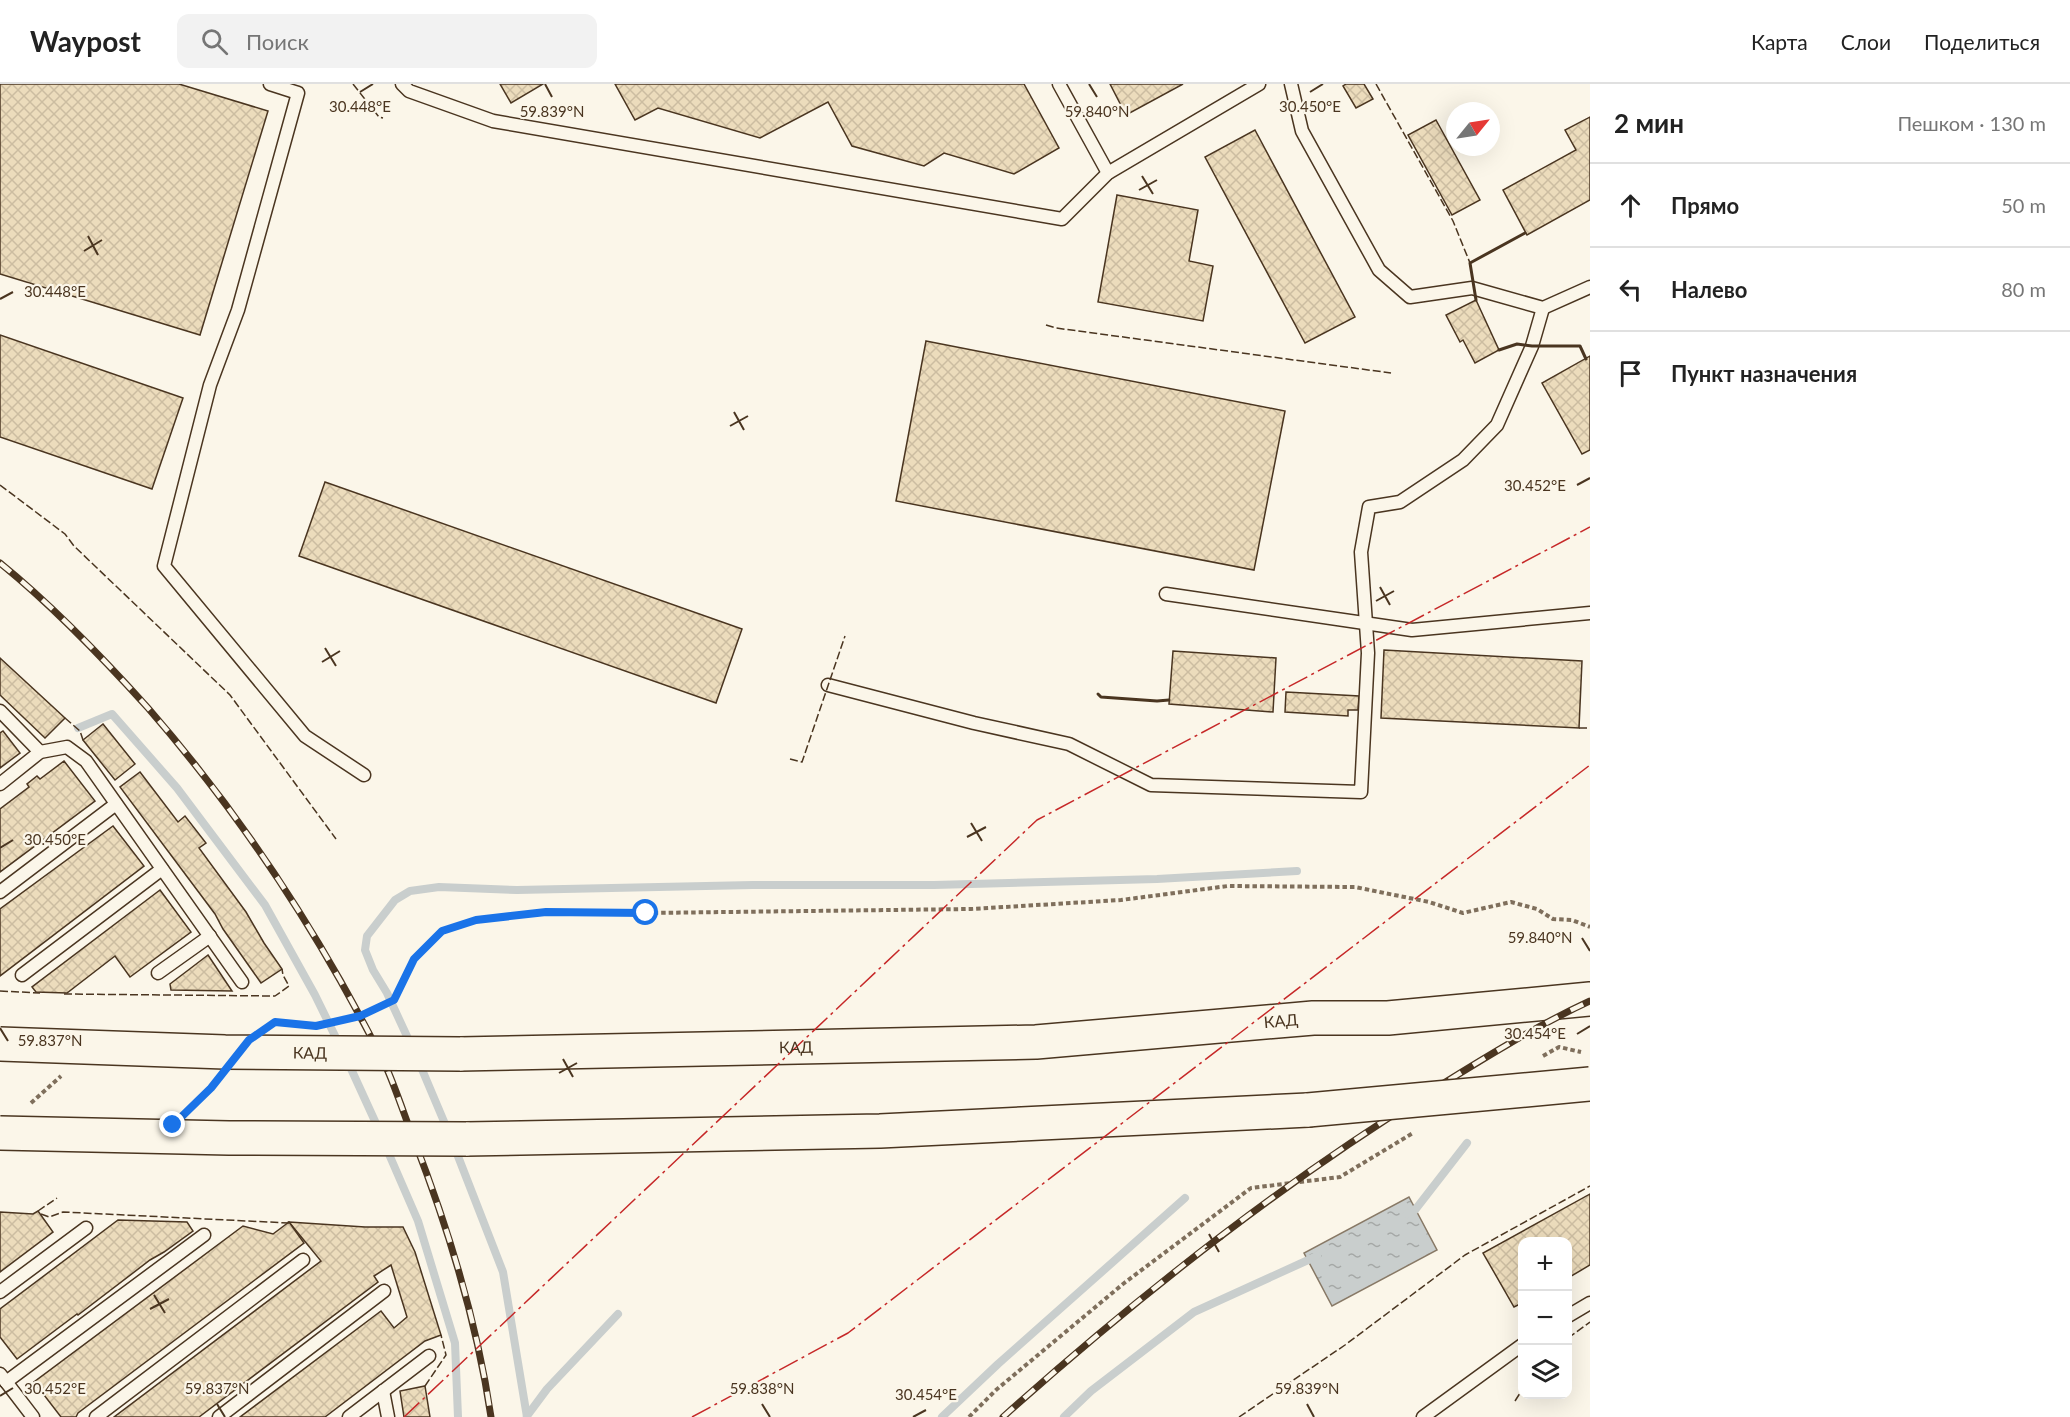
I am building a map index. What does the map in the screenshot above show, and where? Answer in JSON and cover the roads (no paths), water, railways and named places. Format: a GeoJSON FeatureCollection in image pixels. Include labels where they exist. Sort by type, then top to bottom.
{"type":"FeatureCollection","features":[{"type":"Feature","properties":{"kind":"highway","name":"КАД"},"geometry":{"type":"LineString","coordinates":[[0,1044],[225,1052],[460,1054],[1016,1043],[1313,1018],[1388,1018],[1590,999]]}},
{"type":"Feature","properties":{"kind":"highway"},"geometry":{"type":"LineString","coordinates":[[0,1133],[466,1139],[880,1131],[1308,1110],[1590,1084]]}},
{"type":"Feature","properties":{"kind":"lane"},"geometry":{"type":"LineString","coordinates":[[270,84],[298,93],[238,310],[210,385],[164,566],[306,736],[364,775]]}},
{"type":"Feature","properties":{"kind":"lane"},"geometry":{"type":"LineString","coordinates":[[402,84],[409,91],[494,121],[1062,219],[1108,173],[1259,84]]}},
{"type":"Feature","properties":{"kind":"lane"},"geometry":{"type":"LineString","coordinates":[[1059,84],[1108,173]]}},
{"type":"Feature","properties":{"kind":"lane"},"geometry":{"type":"LineString","coordinates":[[1291,84],[1302,131],[1379,270],[1410,297],[1472,288],[1543,308],[1590,287]]}},
{"type":"Feature","properties":{"kind":"lane"},"geometry":{"type":"LineString","coordinates":[[828,685],[974,723],[1069,744],[1151,785],[1361,792],[1368,654],[1361,552],[1369,507],[1400,502],[1463,460],[1497,425],[1532,346],[1543,308]]}},
{"type":"Feature","properties":{"kind":"lane"},"geometry":{"type":"LineString","coordinates":[[1166,594],[1412,630],[1590,612]]}},
{"type":"Feature","properties":{"kind":"lane"},"geometry":{"type":"LineString","coordinates":[[1,713],[40,752]]}},
{"type":"Feature","properties":{"kind":"lane"},"geometry":{"type":"LineString","coordinates":[[0,784],[40,752],[67,747],[86,761],[242,982]]}},
{"type":"Feature","properties":{"kind":"lane"},"geometry":{"type":"LineString","coordinates":[[0,892],[116,804]]}},
{"type":"Feature","properties":{"kind":"lane"},"geometry":{"type":"LineString","coordinates":[[21,975],[162,869]]}},
{"type":"Feature","properties":{"kind":"lane"},"geometry":{"type":"LineString","coordinates":[[158,973],[210,936]]}},
{"type":"Feature","properties":{"kind":"lane"},"geometry":{"type":"LineString","coordinates":[[0,1292],[86,1228]]}},
{"type":"Feature","properties":{"kind":"lane"},"geometry":{"type":"LineString","coordinates":[[28,1415],[3,1378],[204,1235]]}},
{"type":"Feature","properties":{"kind":"lane"},"geometry":{"type":"LineString","coordinates":[[96,1417],[303,1260]]}},
{"type":"Feature","properties":{"kind":"lane"},"geometry":{"type":"LineString","coordinates":[[219,1417],[384,1291]]}},
{"type":"Feature","properties":{"kind":"lane"},"geometry":{"type":"LineString","coordinates":[[1572,1314],[1590,1303]]}},
{"type":"Feature","properties":{"kind":"lane"},"geometry":{"type":"LineString","coordinates":[[1422,1417],[1518,1348]]}},
{"type":"Feature","properties":{"kind":"lane"},"geometry":{"type":"LineString","coordinates":[[349,1417],[429,1356]]}},
{"type":"Feature","properties":{"kind":"lane"},"geometry":{"type":"LineString","coordinates":[[383,1391],[388,1417]]}},
{"type":"Feature","properties":{"kind":"water"},"geometry":{"type":"Polygon","coordinates":[[[1409,1197],[1437,1250],[1332,1306],[1304,1253],[1409,1197]]]}},
{"type":"Feature","properties":{"kind":"waterway"},"geometry":{"type":"LineString","coordinates":[[78,728],[112,714],[177,788],[265,905],[315,995],[340,1046]]}},
{"type":"Feature","properties":{"kind":"waterway"},"geometry":{"type":"LineString","coordinates":[[411,1045],[365,950],[367,936],[395,900],[410,891],[439,887],[517,890],[753,885],[934,885],[1157,879],[1297,871]]}},
{"type":"Feature","properties":{"kind":"waterway"},"geometry":{"type":"LineString","coordinates":[[347,1060],[379,1130]]}},
{"type":"Feature","properties":{"kind":"waterway"},"geometry":{"type":"LineString","coordinates":[[418,1060],[448,1131]]}},
{"type":"Feature","properties":{"kind":"waterway"},"geometry":{"type":"LineString","coordinates":[[1407,1214],[1415,1210],[1467,1143]]}},
{"type":"Feature","properties":{"kind":"waterway"},"geometry":{"type":"LineString","coordinates":[[385,1145],[418,1221],[455,1343],[458,1417]]}},
{"type":"Feature","properties":{"kind":"waterway"},"geometry":{"type":"LineString","coordinates":[[454,1146],[503,1272],[527,1417]]}},
{"type":"Feature","properties":{"kind":"waterway"},"geometry":{"type":"LineString","coordinates":[[942,1417],[998,1364],[1185,1198]]}},
{"type":"Feature","properties":{"kind":"waterway"},"geometry":{"type":"LineString","coordinates":[[1064,1417],[1091,1391],[1194,1312],[1317,1256]]}},
{"type":"Feature","properties":{"kind":"waterway"},"geometry":{"type":"LineString","coordinates":[[527,1416],[547,1389],[618,1314]]}},
{"type":"Feature","properties":{"kind":"railway"},"geometry":{"type":"LineString","coordinates":[[0,563],[77,632],[175,740],[251,839],[297,908],[340,980],[387,1069],[439,1208],[470,1311],[491,1417]]}},
{"type":"Feature","properties":{"kind":"railway"},"geometry":{"type":"LineString","coordinates":[[1003,1417],[1104,1329],[1262,1205],[1428,1093],[1488,1056],[1590,1001]]}}]}
